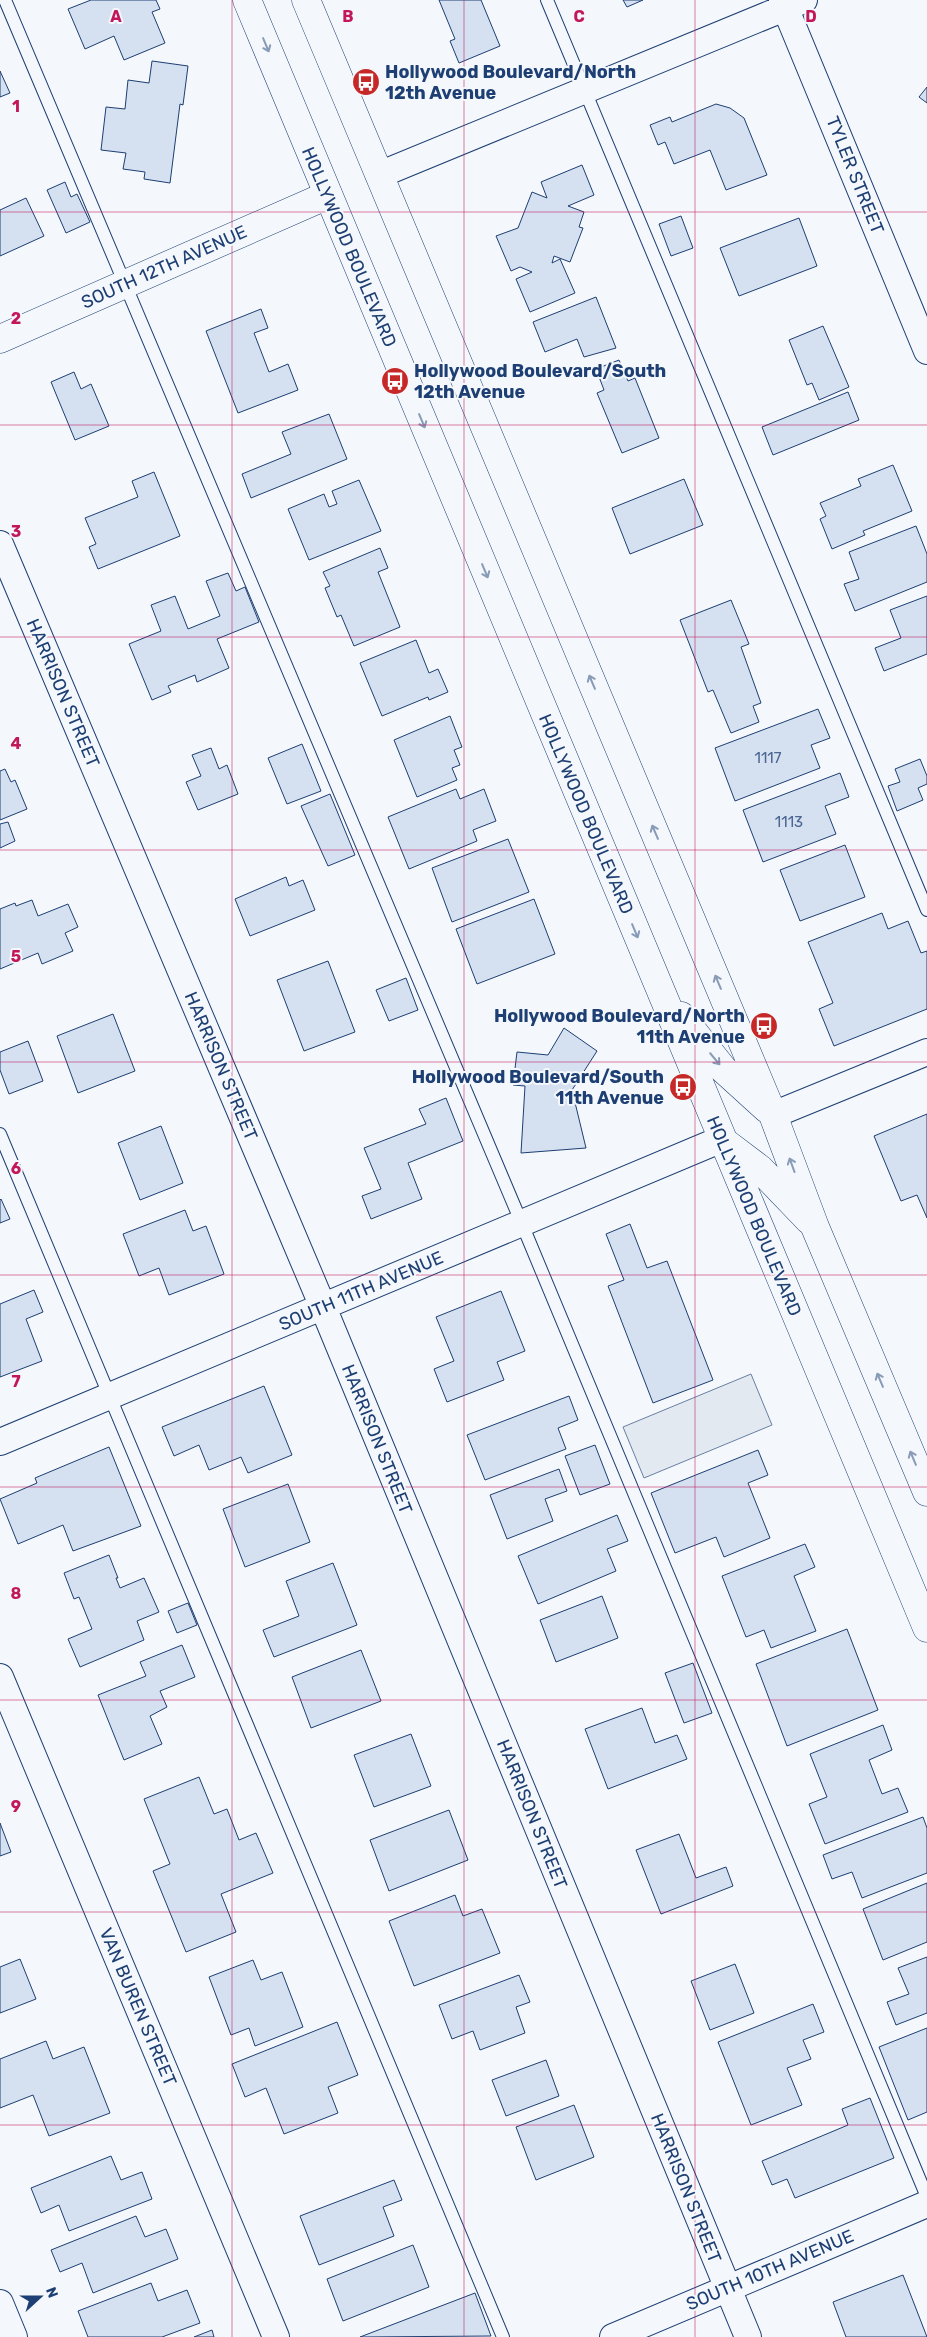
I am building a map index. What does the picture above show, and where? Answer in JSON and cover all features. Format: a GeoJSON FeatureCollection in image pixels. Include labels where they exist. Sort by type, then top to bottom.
{"type":"FeatureCollection","features":[{"type":"Feature","properties":{"kind":"main road","name":"HOLLYWOOD BOULEVARD"},"geometry":{"type":"LineString","coordinates":[[247,0],[927,1628]]}},
{"type":"Feature","properties":{"kind":"main road"},"geometry":{"type":"LineString","coordinates":[[306,0],[774,1115],[815,1227],[927,1492]]}},
{"type":"Feature","properties":{"kind":"main road","name":"SOUTH 12TH AVENUE"},"geometry":{"type":"LineString","coordinates":[[0,339],[328,195]]}},
{"type":"Feature","properties":{"kind":"main road"},"geometry":{"type":"LineString","coordinates":[[654,978],[690,1030],[724,1069],[774,1115]]}},
{"type":"Feature","properties":{"kind":"main road"},"geometry":{"type":"LineString","coordinates":[[722,1140],[760,1169],[815,1227]]}},
{"type":"Feature","properties":{"kind":"street"},"geometry":{"type":"LineString","coordinates":[[379,175],[790,3]]}},
{"type":"Feature","properties":{"kind":"street","name":"TYLER STREET"},"geometry":{"type":"LineString","coordinates":[[790,3],[927,351]]}},
{"type":"Feature","properties":{"kind":"street","name":"HARRISON STREET"},"geometry":{"type":"LineString","coordinates":[[0,544],[323,1307],[748,2337]]}},
{"type":"Feature","properties":{"kind":"street"},"geometry":{"type":"LineString","coordinates":[[774,1115],[927,1052]]}},
{"type":"Feature","properties":{"kind":"street","name":"SOUTH 11TH AVENUE"},"geometry":{"type":"LineString","coordinates":[[0,1442],[722,1140]]}},
{"type":"Feature","properties":{"kind":"street","name":"VAN BUREN STREET"},"geometry":{"type":"LineString","coordinates":[[0,1676],[276,2337]]}},
{"type":"Feature","properties":{"kind":"street","name":"SOUTH 10TH AVENUE"},"geometry":{"type":"LineString","coordinates":[[613,2337],[927,2204]]}},
{"type":"Feature","properties":{"kind":"street"},"geometry":{"type":"LineString","coordinates":[[0,2303],[14,2337]]}},
{"type":"Feature","properties":{"kind":"lane"},"geometry":{"type":"LineString","coordinates":[[5,0],[522,1224],[927,2197]]}},
{"type":"Feature","properties":{"kind":"lane"},"geometry":{"type":"LineString","coordinates":[[547,0],[927,910]]}},
{"type":"Feature","properties":{"kind":"lane"},"geometry":{"type":"LineString","coordinates":[[0,1134],[503,2337]]}},
{"type":"Feature","properties":{"kind":"shaded area"},"geometry":{"type":"Polygon","coordinates":[[[751,1374],[772,1425],[644,1478],[623,1427],[751,1374]]]}},
{"type":"Feature","properties":{"kind":"building"},"geometry":{"type":"Polygon","coordinates":[[[91,0],[156,0],[160,9],[152,12],[165,43],[124,60],[114,36],[85,49],[68,9],[91,0]]]}},
{"type":"Feature","properties":{"kind":"building"},"geometry":{"type":"Polygon","coordinates":[[[439,0],[481,0],[500,46],[459,63],[450,41],[455,39],[439,0]]]}},
{"type":"Feature","properties":{"kind":"building"},"geometry":{"type":"Polygon","coordinates":[[[623,0],[643,0],[627,7],[623,0]]]}},
{"type":"Feature","properties":{"kind":"building"},"geometry":{"type":"Polygon","coordinates":[[[152,61],[188,66],[183,105],[180,104],[170,183],[144,179],[145,172],[123,169],[126,153],[101,150],[106,107],[125,109],[128,80],[149,83],[152,61]]]}},
{"type":"Feature","properties":{"kind":"building"},"geometry":{"type":"Polygon","coordinates":[[[0,71],[10,93],[0,97],[0,71]]]}},
{"type":"Feature","properties":{"kind":"building"},"geometry":{"type":"Polygon","coordinates":[[[927,87],[927,103],[919,97],[927,87]]]}},
{"type":"Feature","properties":{"kind":"building"},"geometry":{"type":"Polygon","coordinates":[[[716,104],[730,108],[744,118],[767,175],[726,190],[710,150],[674,164],[665,142],[658,145],[650,125],[670,117],[672,122],[716,104]]]}},
{"type":"Feature","properties":{"kind":"building"},"geometry":{"type":"Polygon","coordinates":[[[582,165],[594,195],[568,206],[584,212],[579,227],[583,228],[570,262],[554,256],[552,263],[560,259],[575,293],[530,312],[516,279],[532,272],[520,267],[511,271],[496,236],[518,228],[532,192],[547,198],[541,182],[582,165]]]}},
{"type":"Feature","properties":{"kind":"building"},"geometry":{"type":"Polygon","coordinates":[[[65,182],[71,197],[77,194],[90,222],[66,233],[47,190],[65,182]]]}},
{"type":"Feature","properties":{"kind":"building"},"geometry":{"type":"Polygon","coordinates":[[[26,198],[44,236],[0,256],[0,210],[26,198]]]}},
{"type":"Feature","properties":{"kind":"building"},"geometry":{"type":"Polygon","coordinates":[[[681,216],[693,248],[671,256],[659,224],[681,216]]]}},
{"type":"Feature","properties":{"kind":"building"},"geometry":{"type":"Polygon","coordinates":[[[799,218],[817,266],[739,296],[720,248],[799,218]]]}},
{"type":"Feature","properties":{"kind":"building"},"geometry":{"type":"Polygon","coordinates":[[[596,297],[616,348],[584,357],[577,339],[545,352],[533,322],[596,297]]]}},
{"type":"Feature","properties":{"kind":"building"},"geometry":{"type":"Polygon","coordinates":[[[261,309],[268,328],[254,333],[269,372],[288,364],[298,390],[238,413],[206,331],[261,309]]]}},
{"type":"Feature","properties":{"kind":"building"},"geometry":{"type":"Polygon","coordinates":[[[823,326],[849,387],[819,400],[812,383],[807,385],[789,340],[823,326]]]}},
{"type":"Feature","properties":{"kind":"building"},"geometry":{"type":"Polygon","coordinates":[[[619,360],[628,381],[635,378],[659,438],[622,453],[597,393],[604,390],[596,369],[619,360]]]}},
{"type":"Feature","properties":{"kind":"building"},"geometry":{"type":"Polygon","coordinates":[[[74,372],[81,389],[91,384],[109,426],[75,440],[51,382],[74,372]]]}},
{"type":"Feature","properties":{"kind":"building"},"geometry":{"type":"Polygon","coordinates":[[[848,392],[859,420],[773,455],[762,427],[848,392]]]}},
{"type":"Feature","properties":{"kind":"building"},"geometry":{"type":"Polygon","coordinates":[[[329,414],[347,459],[251,498],[242,474],[291,454],[282,432],[329,414]]]}},
{"type":"Feature","properties":{"kind":"building"},"geometry":{"type":"Polygon","coordinates":[[[893,465],[912,511],[863,531],[865,535],[832,549],[820,519],[826,516],[820,503],[861,486],[858,479],[893,465]]]}},
{"type":"Feature","properties":{"kind":"building"},"geometry":{"type":"Polygon","coordinates":[[[154,472],[180,536],[98,569],[89,547],[96,544],[85,518],[138,497],[132,481],[154,472]]]}},
{"type":"Feature","properties":{"kind":"building"},"geometry":{"type":"Polygon","coordinates":[[[684,479],[703,525],[630,554],[612,508],[684,479]]]}},
{"type":"Feature","properties":{"kind":"building"},"geometry":{"type":"Polygon","coordinates":[[[359,480],[381,531],[309,560],[288,509],[324,494],[329,507],[337,504],[332,491],[359,480]]]}},
{"type":"Feature","properties":{"kind":"building"},"geometry":{"type":"Polygon","coordinates":[[[916,526],[927,554],[927,582],[855,611],[844,584],[859,579],[849,552],[916,526]]]}},
{"type":"Feature","properties":{"kind":"building"},"geometry":{"type":"Polygon","coordinates":[[[380,548],[388,568],[378,572],[400,627],[354,646],[341,615],[337,617],[325,588],[330,586],[323,572],[380,548]]]}},
{"type":"Feature","properties":{"kind":"building"},"geometry":{"type":"Polygon","coordinates":[[[228,573],[236,591],[245,587],[259,622],[217,639],[229,668],[197,682],[195,675],[168,686],[171,692],[152,700],[129,644],[161,631],[151,605],[175,596],[188,629],[220,616],[206,581],[228,573]]]}},
{"type":"Feature","properties":{"kind":"building"},"geometry":{"type":"Polygon","coordinates":[[[927,596],[927,654],[884,671],[875,648],[901,638],[890,610],[927,596]]]}},
{"type":"Feature","properties":{"kind":"building"},"geometry":{"type":"Polygon","coordinates":[[[731,600],[749,644],[741,647],[761,703],[753,706],[759,722],[731,733],[713,690],[708,692],[680,620],[731,600]]]}},
{"type":"Feature","properties":{"kind":"building"},"geometry":{"type":"Polygon","coordinates":[[[416,640],[429,673],[438,669],[448,692],[429,700],[428,697],[382,716],[360,663],[416,640]]]}},
{"type":"Feature","properties":{"kind":"building"},"geometry":{"type":"Polygon","coordinates":[[[818,709],[830,738],[811,745],[820,768],[735,801],[715,748],[818,709]]]}},
{"type":"Feature","properties":{"kind":"building"},"geometry":{"type":"Polygon","coordinates":[[[450,716],[462,747],[454,750],[460,765],[452,768],[457,780],[417,797],[394,740],[450,716]]]}},
{"type":"Feature","properties":{"kind":"building"},"geometry":{"type":"Polygon","coordinates":[[[302,744],[321,791],[287,804],[268,758],[302,744]]]}},
{"type":"Feature","properties":{"kind":"building"},"geometry":{"type":"Polygon","coordinates":[[[211,748],[219,769],[227,765],[238,794],[198,810],[186,782],[201,776],[192,755],[211,748]]]}},
{"type":"Feature","properties":{"kind":"building"},"geometry":{"type":"Polygon","coordinates":[[[920,759],[927,776],[927,784],[918,788],[923,800],[897,811],[888,786],[900,782],[895,769],[920,759]]]}},
{"type":"Feature","properties":{"kind":"building"},"geometry":{"type":"Polygon","coordinates":[[[5,769],[11,782],[15,780],[27,809],[0,820],[0,771],[5,769]]]}},
{"type":"Feature","properties":{"kind":"building"},"geometry":{"type":"Polygon","coordinates":[[[840,773],[849,797],[825,806],[836,834],[763,862],[743,810],[840,773]]]}},
{"type":"Feature","properties":{"kind":"building"},"geometry":{"type":"Polygon","coordinates":[[[456,789],[460,799],[484,789],[496,821],[473,830],[477,841],[409,869],[388,817],[456,789]]]}},
{"type":"Feature","properties":{"kind":"building"},"geometry":{"type":"Polygon","coordinates":[[[330,794],[355,855],[328,866],[301,806],[330,794]]]}},
{"type":"Feature","properties":{"kind":"building"},"geometry":{"type":"Polygon","coordinates":[[[8,822],[15,841],[0,848],[0,824],[8,822]]]}},
{"type":"Feature","properties":{"kind":"building"},"geometry":{"type":"Polygon","coordinates":[[[508,839],[529,892],[452,922],[432,868],[508,839]]]}},
{"type":"Feature","properties":{"kind":"building"},"geometry":{"type":"Polygon","coordinates":[[[845,845],[865,897],[800,921],[780,870],[845,845]]]}},
{"type":"Feature","properties":{"kind":"building"},"geometry":{"type":"Polygon","coordinates":[[[286,877],[289,886],[303,880],[315,910],[250,936],[235,899],[286,877]]]}},
{"type":"Feature","properties":{"kind":"building"},"geometry":{"type":"Polygon","coordinates":[[[534,899],[555,954],[477,984],[456,929],[534,899]]]}},
{"type":"Feature","properties":{"kind":"building"},"geometry":{"type":"Polygon","coordinates":[[[32,900],[38,916],[68,904],[78,927],[65,933],[73,951],[42,964],[38,953],[0,969],[0,909],[15,903],[16,906],[32,900]]]}},
{"type":"Feature","properties":{"kind":"building"},"geometry":{"type":"Polygon","coordinates":[[[882,913],[888,929],[908,921],[921,953],[927,951],[927,1009],[834,1046],[819,1009],[833,1003],[808,942],[882,913]]]}},
{"type":"Feature","properties":{"kind":"building"},"geometry":{"type":"Polygon","coordinates":[[[328,961],[355,1032],[304,1051],[277,980],[328,961]]]}},
{"type":"Feature","properties":{"kind":"building"},"geometry":{"type":"Polygon","coordinates":[[[406,978],[418,1010],[389,1021],[376,990],[406,978]]]}},
{"type":"Feature","properties":{"kind":"building"},"geometry":{"type":"Polygon","coordinates":[[[113,1014],[135,1071],[78,1093],[57,1036],[113,1014]]]}},
{"type":"Feature","properties":{"kind":"building"},"geometry":{"type":"Polygon","coordinates":[[[564,1028],[597,1051],[572,1090],[586,1148],[521,1153],[525,1086],[513,1085],[517,1052],[548,1055],[564,1028]]]}},
{"type":"Feature","properties":{"kind":"building"},"geometry":{"type":"Polygon","coordinates":[[[28,1041],[43,1081],[9,1094],[0,1070],[0,1052],[28,1041]]]}},
{"type":"Feature","properties":{"kind":"building"},"geometry":{"type":"Polygon","coordinates":[[[446,1098],[463,1141],[408,1163],[422,1199],[371,1219],[362,1196],[381,1189],[364,1148],[426,1124],[419,1109],[446,1098]]]}},
{"type":"Feature","properties":{"kind":"building"},"geometry":{"type":"Polygon","coordinates":[[[927,1114],[927,1218],[917,1195],[901,1201],[874,1136],[927,1114]]]}},
{"type":"Feature","properties":{"kind":"building"},"geometry":{"type":"Polygon","coordinates":[[[161,1126],[183,1183],[140,1200],[118,1143],[161,1126]]]}},
{"type":"Feature","properties":{"kind":"building"},"geometry":{"type":"Polygon","coordinates":[[[0,1200],[10,1219],[0,1223],[0,1200]]]}},
{"type":"Feature","properties":{"kind":"building"},"geometry":{"type":"Polygon","coordinates":[[[185,1210],[193,1231],[206,1226],[224,1274],[169,1295],[159,1268],[139,1276],[123,1234],[185,1210]]]}},
{"type":"Feature","properties":{"kind":"building"},"geometry":{"type":"Polygon","coordinates":[[[630,1224],[647,1268],[667,1261],[713,1380],[653,1403],[608,1286],[624,1280],[606,1234],[630,1224]]]}},
{"type":"Feature","properties":{"kind":"building"},"geometry":{"type":"Polygon","coordinates":[[[34,1290],[43,1312],[26,1319],[42,1361],[0,1377],[0,1304],[34,1290]]]}},
{"type":"Feature","properties":{"kind":"building"},"geometry":{"type":"Polygon","coordinates":[[[501,1291],[525,1351],[497,1362],[504,1380],[447,1402],[434,1369],[454,1361],[436,1317],[501,1291]]]}},
{"type":"Feature","properties":{"kind":"building"},"geometry":{"type":"Polygon","coordinates":[[[264,1386],[292,1455],[248,1473],[241,1457],[209,1470],[199,1445],[174,1456],[162,1427],[264,1386]]]}},
{"type":"Feature","properties":{"kind":"building"},"geometry":{"type":"Polygon","coordinates":[[[569,1396],[578,1420],[558,1428],[566,1449],[485,1480],[467,1435],[569,1396]]]}},
{"type":"Feature","properties":{"kind":"building"},"geometry":{"type":"Polygon","coordinates":[[[595,1445],[610,1484],[580,1495],[565,1456],[595,1445]]]}},
{"type":"Feature","properties":{"kind":"building"},"geometry":{"type":"Polygon","coordinates":[[[109,1447],[141,1526],[73,1551],[63,1525],[18,1544],[0,1499],[37,1483],[35,1478],[109,1447]]]}},
{"type":"Feature","properties":{"kind":"building"},"geometry":{"type":"Polygon","coordinates":[[[758,1450],[768,1475],[748,1483],[770,1538],[724,1557],[716,1537],[675,1553],[651,1493],[758,1450]]]}},
{"type":"Feature","properties":{"kind":"building"},"geometry":{"type":"Polygon","coordinates":[[[559,1469],[567,1491],[545,1499],[553,1521],[507,1539],[490,1495],[559,1469]]]}},
{"type":"Feature","properties":{"kind":"building"},"geometry":{"type":"Polygon","coordinates":[[[288,1484],[310,1542],[245,1567],[223,1509],[288,1484]]]}},
{"type":"Feature","properties":{"kind":"building"},"geometry":{"type":"Polygon","coordinates":[[[617,1515],[628,1541],[607,1549],[616,1571],[538,1604],[518,1556],[617,1515]]]}},
{"type":"Feature","properties":{"kind":"building"},"geometry":{"type":"Polygon","coordinates":[[[805,1544],[815,1567],[794,1576],[816,1631],[771,1648],[764,1630],[746,1637],[722,1576],[805,1544]]]}},
{"type":"Feature","properties":{"kind":"building"},"geometry":{"type":"Polygon","coordinates":[[[109,1555],[120,1588],[144,1578],[159,1612],[137,1621],[144,1640],[80,1667],[68,1639],[92,1629],[79,1597],[74,1599],[64,1573],[109,1555]]]}},
{"type":"Feature","properties":{"kind":"building"},"geometry":{"type":"Polygon","coordinates":[[[333,1563],[357,1625],[274,1657],[263,1630],[299,1616],[286,1581],[333,1563]]]}},
{"type":"Feature","properties":{"kind":"building"},"geometry":{"type":"Polygon","coordinates":[[[602,1596],[618,1638],[556,1662],[540,1620],[602,1596]]]}},
{"type":"Feature","properties":{"kind":"building"},"geometry":{"type":"Polygon","coordinates":[[[188,1603],[197,1625],[177,1633],[168,1611],[188,1603]]]}},
{"type":"Feature","properties":{"kind":"building"},"geometry":{"type":"Polygon","coordinates":[[[847,1629],[878,1710],[787,1746],[756,1664],[847,1629]]]}},
{"type":"Feature","properties":{"kind":"building"},"geometry":{"type":"Polygon","coordinates":[[[182,1645],[195,1677],[160,1691],[167,1707],[150,1716],[162,1744],[124,1760],[98,1695],[146,1676],[140,1662],[182,1645]]]}},
{"type":"Feature","properties":{"kind":"building"},"geometry":{"type":"Polygon","coordinates":[[[361,1650],[381,1701],[311,1728],[292,1677],[361,1650]]]}},
{"type":"Feature","properties":{"kind":"building"},"geometry":{"type":"Polygon","coordinates":[[[693,1663],[712,1713],[684,1723],[665,1673],[693,1663]]]}},
{"type":"Feature","properties":{"kind":"building"},"geometry":{"type":"Polygon","coordinates":[[[642,1708],[655,1743],[677,1735],[687,1759],[608,1789],[585,1729],[642,1708]]]}},
{"type":"Feature","properties":{"kind":"building"},"geometry":{"type":"Polygon","coordinates":[[[883,1725],[892,1750],[869,1760],[882,1794],[898,1788],[908,1812],[825,1844],[809,1804],[827,1797],[810,1754],[883,1725]]]}},
{"type":"Feature","properties":{"kind":"building"},"geometry":{"type":"Polygon","coordinates":[[[411,1734],[431,1786],[374,1807],[354,1755],[411,1734]]]}},
{"type":"Feature","properties":{"kind":"building"},"geometry":{"type":"Polygon","coordinates":[[[199,1777],[214,1814],[227,1809],[239,1840],[256,1833],[273,1873],[221,1894],[236,1932],[186,1952],[153,1871],[170,1864],[144,1799],[199,1777]]]}},
{"type":"Feature","properties":{"kind":"building"},"geometry":{"type":"Polygon","coordinates":[[[449,1810],[468,1860],[389,1891],[370,1840],[449,1810]]]}},
{"type":"Feature","properties":{"kind":"building"},"geometry":{"type":"Polygon","coordinates":[[[923,1817],[927,1828],[927,1873],[862,1898],[852,1872],[832,1879],[823,1855],[923,1817]]]}},
{"type":"Feature","properties":{"kind":"building"},"geometry":{"type":"Polygon","coordinates":[[[0,1823],[11,1852],[0,1856],[0,1823]]]}},
{"type":"Feature","properties":{"kind":"building"},"geometry":{"type":"Polygon","coordinates":[[[679,1834],[696,1878],[726,1867],[733,1886],[661,1914],[636,1850],[679,1834]]]}},
{"type":"Feature","properties":{"kind":"building"},"geometry":{"type":"Polygon","coordinates":[[[927,1883],[927,1942],[883,1960],[863,1909],[927,1883]]]}},
{"type":"Feature","properties":{"kind":"building"},"geometry":{"type":"Polygon","coordinates":[[[455,1895],[463,1916],[482,1909],[500,1953],[414,1986],[389,1921],[455,1895]]]}},
{"type":"Feature","properties":{"kind":"building"},"geometry":{"type":"Polygon","coordinates":[[[927,1957],[927,2013],[896,2025],[887,2002],[909,1994],[898,1968],[927,1957]]]}},
{"type":"Feature","properties":{"kind":"building"},"geometry":{"type":"Polygon","coordinates":[[[20,1959],[36,1999],[0,2013],[0,1967],[20,1959]]]}},
{"type":"Feature","properties":{"kind":"building"},"geometry":{"type":"Polygon","coordinates":[[[253,1960],[261,1980],[282,1972],[303,2027],[255,2046],[249,2028],[231,2035],[209,1977],[253,1960]]]}},
{"type":"Feature","properties":{"kind":"building"},"geometry":{"type":"Polygon","coordinates":[[[735,1964],[754,2013],[710,2030],[691,1981],[735,1964]]]}},
{"type":"Feature","properties":{"kind":"building"},"geometry":{"type":"Polygon","coordinates":[[[519,1975],[530,2002],[516,2007],[525,2033],[480,2050],[473,2031],[452,2039],[439,2005],[519,1975]]]}},
{"type":"Feature","properties":{"kind":"building"},"geometry":{"type":"Polygon","coordinates":[[[813,2004],[824,2032],[803,2040],[811,2059],[787,2068],[802,2105],[751,2125],[718,2042],[813,2004]]]}},
{"type":"Feature","properties":{"kind":"building"},"geometry":{"type":"Polygon","coordinates":[[[337,2022],[358,2075],[328,2087],[338,2113],[284,2134],[266,2088],[245,2097],[232,2064],[337,2022]]]}},
{"type":"Feature","properties":{"kind":"building"},"geometry":{"type":"Polygon","coordinates":[[[927,2028],[927,2112],[908,2120],[879,2047],[927,2028]]]}},
{"type":"Feature","properties":{"kind":"building"},"geometry":{"type":"Polygon","coordinates":[[[46,2041],[53,2059],[84,2047],[110,2113],[49,2136],[33,2095],[0,2108],[0,2059],[46,2041]]]}},
{"type":"Feature","properties":{"kind":"building"},"geometry":{"type":"Polygon","coordinates":[[[546,2060],[559,2096],[506,2116],[492,2080],[546,2060]]]}},
{"type":"Feature","properties":{"kind":"building"},"geometry":{"type":"Polygon","coordinates":[[[870,2098],[894,2158],[795,2198],[787,2179],[772,2185],[762,2161],[848,2125],[842,2109],[870,2098]]]}},
{"type":"Feature","properties":{"kind":"building"},"geometry":{"type":"Polygon","coordinates":[[[574,2105],[594,2157],[536,2180],[516,2127],[574,2105]]]}},
{"type":"Feature","properties":{"kind":"building"},"geometry":{"type":"Polygon","coordinates":[[[111,2156],[121,2180],[142,2172],[152,2199],[69,2231],[59,2205],[41,2213],[31,2188],[111,2156]]]}},
{"type":"Feature","properties":{"kind":"building"},"geometry":{"type":"Polygon","coordinates":[[[394,2180],[402,2200],[383,2207],[394,2236],[319,2265],[300,2216],[394,2180]]]}},
{"type":"Feature","properties":{"kind":"building"},"geometry":{"type":"Polygon","coordinates":[[[136,2216],[145,2237],[166,2229],[178,2259],[93,2293],[82,2263],[60,2272],[51,2250],[136,2216]]]}},
{"type":"Feature","properties":{"kind":"building"},"geometry":{"type":"Polygon","coordinates":[[[413,2245],[429,2287],[343,2321],[327,2279],[413,2245]]]}},
{"type":"Feature","properties":{"kind":"building"},"geometry":{"type":"Polygon","coordinates":[[[903,2275],[927,2337],[846,2337],[833,2302],[903,2275]]]}},
{"type":"Feature","properties":{"kind":"building"},"geometry":{"type":"Polygon","coordinates":[[[151,2283],[158,2301],[187,2290],[200,2323],[162,2337],[88,2337],[78,2311],[151,2283]]]}},
{"type":"Feature","properties":{"kind":"building"},"geometry":{"type":"Polygon","coordinates":[[[475,2293],[491,2336],[360,2337],[475,2293]]]}},
{"type":"Feature","properties":{"kind":"building"},"geometry":{"type":"Polygon","coordinates":[[[212,2330],[214,2337],[194,2337],[212,2330]]]}},
{"type":"Feature","properties":{"kind":"place","name":"Hollywood Boulevard/North 12th Avenue"},"geometry":{"type":"Point","coordinates":[366,82]}},
{"type":"Feature","properties":{"kind":"place","name":"Hollywood Boulevard/South 12th Avenue"},"geometry":{"type":"Point","coordinates":[395,381]}},
{"type":"Feature","properties":{"kind":"place","name":"Hollywood Boulevard/North 11th Avenue"},"geometry":{"type":"Point","coordinates":[764,1026]}},
{"type":"Feature","properties":{"kind":"place","name":"Hollywood Boulevard/South 11th Avenue"},"geometry":{"type":"Point","coordinates":[683,1087]}}]}
